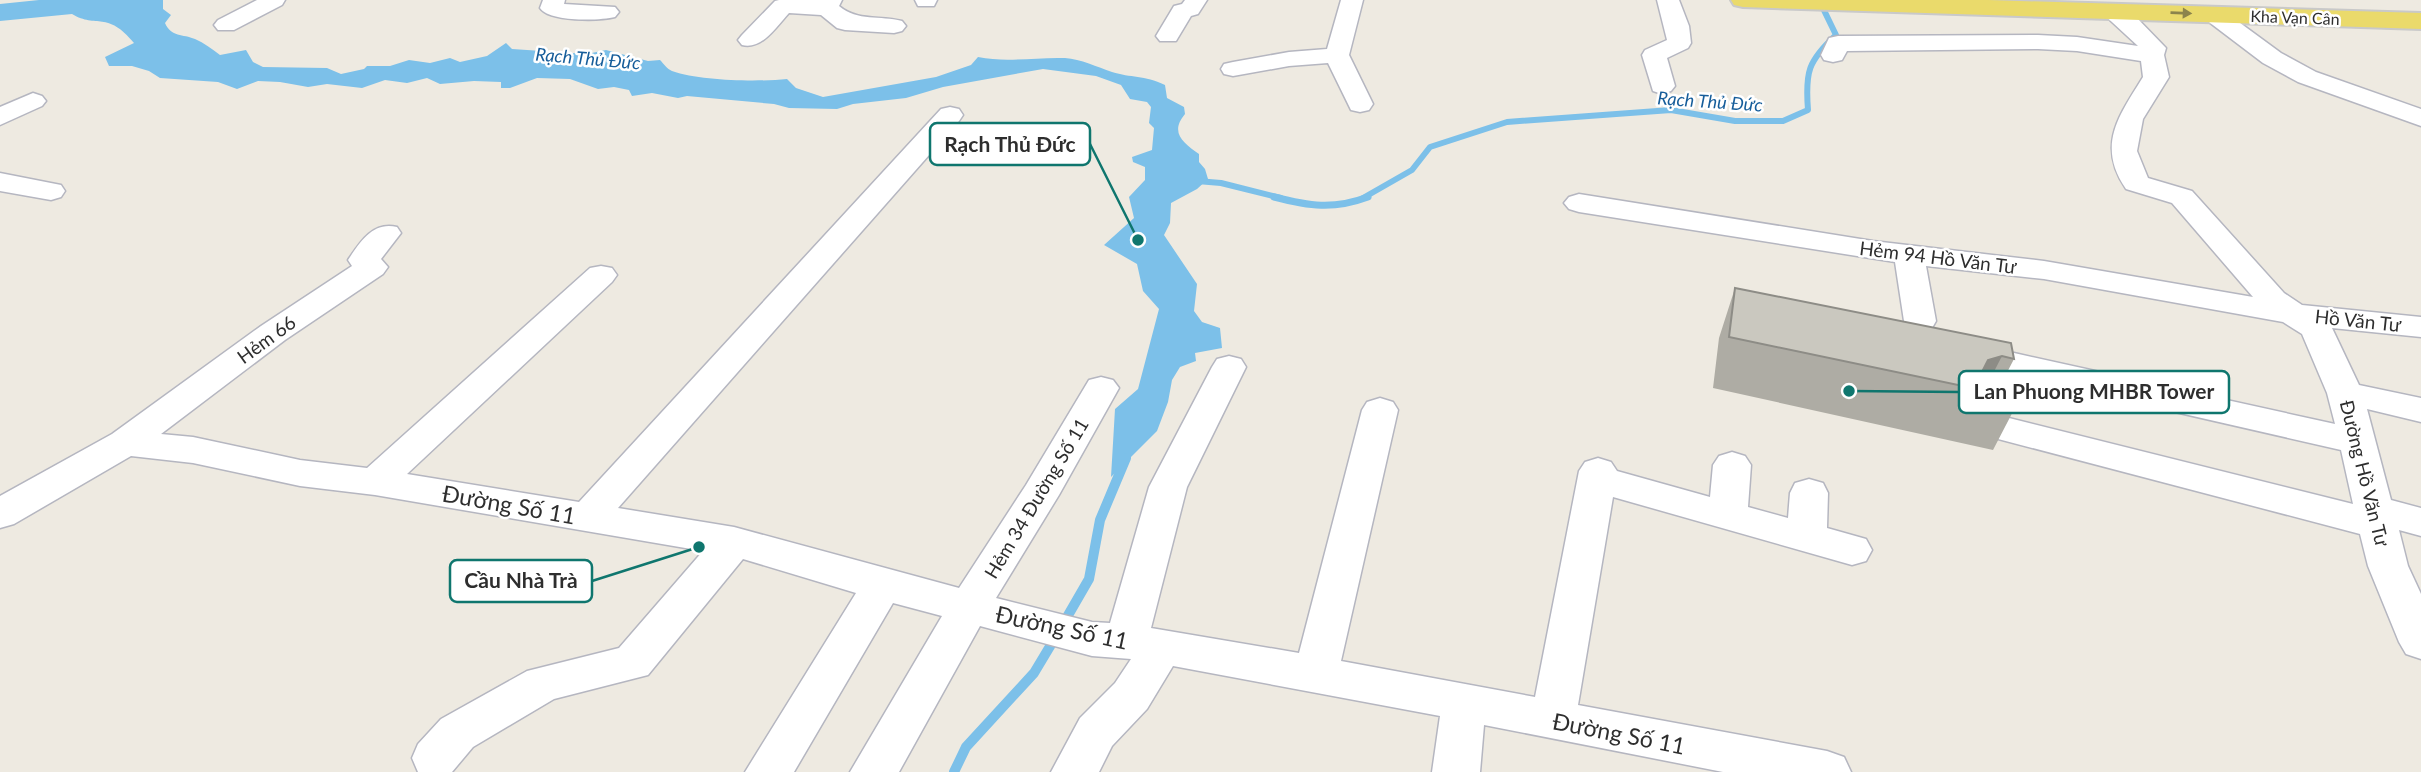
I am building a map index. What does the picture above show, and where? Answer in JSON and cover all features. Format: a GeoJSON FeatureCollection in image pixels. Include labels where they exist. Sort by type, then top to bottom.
{"type":"FeatureCollection","features":[{"type":"Feature","properties":{"kind":"main road"},"geometry":{"type":"LineString","coordinates":[[1743,0],[1780,1]]}},
{"type":"Feature","properties":{"kind":"main road","name":"Kha Vạn Cân"},"geometry":{"type":"LineString","coordinates":[[1780,1],[2106,6],[2214,14],[2421,21]]}},
{"type":"Feature","properties":{"kind":"street"},"geometry":{"type":"LineString","coordinates":[[226,25],[274,0]]}},
{"type":"Feature","properties":{"kind":"street"},"geometry":{"type":"LineString","coordinates":[[554,0],[551,8],[557,11],[607,12]]}},
{"type":"Feature","properties":{"kind":"street"},"geometry":{"type":"LineString","coordinates":[[1167,36],[1182,10],[1190,9],[1196,0]]}},
{"type":"Feature","properties":{"kind":"street"},"geometry":{"type":"LineString","coordinates":[[1352,0],[1337,55],[1360,104]]}},
{"type":"Feature","properties":{"kind":"street"},"geometry":{"type":"LineString","coordinates":[[1662,86],[1654,55],[1679,43],[1677,26],[1668,0]]}},
{"type":"Feature","properties":{"kind":"street"},"geometry":{"type":"LineString","coordinates":[[750,40],[783,6],[829,4],[845,23],[894,26]]}},
{"type":"Feature","properties":{"kind":"street"},"geometry":{"type":"LineString","coordinates":[[1833,55],[1838,43],[1888,46],[2066,43],[2152,55],[2154,48],[2126,20],[2106,6]]}},
{"type":"Feature","properties":{"kind":"street"},"geometry":{"type":"LineString","coordinates":[[2214,14],[2272,58],[2300,73],[2421,118]]}},
{"type":"Feature","properties":{"kind":"street"},"geometry":{"type":"LineString","coordinates":[[1233,69],[1337,55]]}},
{"type":"Feature","properties":{"kind":"street","name":"Đường Hồ Văn Tư"},"geometry":{"type":"LineString","coordinates":[[2152,55],[2156,77],[2130,119],[2123,151],[2136,183],[2182,197],[2273,300],[2316,329],[2345,393],[2388,566],[2421,642]]}},
{"type":"Feature","properties":{"kind":"street"},"geometry":{"type":"LineString","coordinates":[[0,117],[33,101]]}},
{"type":"Feature","properties":{"kind":"street"},"geometry":{"type":"LineString","coordinates":[[588,517],[950,115]]}},
{"type":"Feature","properties":{"kind":"street"},"geometry":{"type":"LineString","coordinates":[[0,183],[51,191]]}},
{"type":"Feature","properties":{"kind":"street","name":"Hẻm 94 Hồ Văn Tư"},"geometry":{"type":"LineString","coordinates":[[1579,203],[1909,254],[2044,270],[2296,314]]}},
{"type":"Feature","properties":{"kind":"street","name":"Hẻm 66"},"geometry":{"type":"LineString","coordinates":[[125,443],[273,332],[372,267],[363,260],[386,233]]}},
{"type":"Feature","properties":{"kind":"street"},"geometry":{"type":"LineString","coordinates":[[1909,254],[1920,321]]}},
{"type":"Feature","properties":{"kind":"street"},"geometry":{"type":"LineString","coordinates":[[375,482],[601,275]]}},
{"type":"Feature","properties":{"kind":"street","name":"Hồ Văn Tư"},"geometry":{"type":"LineString","coordinates":[[2296,314],[2421,327]]}},
{"type":"Feature","properties":{"kind":"street"},"geometry":{"type":"LineString","coordinates":[[2014,364],[2357,441]]}},
{"type":"Feature","properties":{"kind":"street"},"geometry":{"type":"LineString","coordinates":[[1075,772],[1096,732],[1131,696],[1127,642],[1168,488],[1229,367]]}},
{"type":"Feature","properties":{"kind":"street","name":"Hẻm 34 Đường Số 11"},"geometry":{"type":"LineString","coordinates":[[874,772],[974,609],[1101,388]]}},
{"type":"Feature","properties":{"kind":"street"},"geometry":{"type":"LineString","coordinates":[[2345,393],[2421,410]]}},
{"type":"Feature","properties":{"kind":"street"},"geometry":{"type":"LineString","coordinates":[[1316,674],[1380,410]]}},
{"type":"Feature","properties":{"kind":"street"},"geometry":{"type":"LineString","coordinates":[[1977,422],[2376,517],[2421,522]]}},
{"type":"Feature","properties":{"kind":"street"},"geometry":{"type":"LineString","coordinates":[[0,514],[125,443]]}},
{"type":"Feature","properties":{"kind":"street","name":"Đường Số 11"},"geometry":{"type":"LineString","coordinates":[[125,443],[193,450],[300,473],[375,482],[734,542],[974,609],[1127,642],[1316,674],[1828,772]]}},
{"type":"Feature","properties":{"kind":"street"},"geometry":{"type":"LineString","coordinates":[[1728,514],[1732,465]]}},
{"type":"Feature","properties":{"kind":"street"},"geometry":{"type":"LineString","coordinates":[[1553,721],[1597,475],[1852,550]]}},
{"type":"Feature","properties":{"kind":"street"},"geometry":{"type":"LineString","coordinates":[[1807,537],[1809,493]]}},
{"type":"Feature","properties":{"kind":"street"},"geometry":{"type":"LineString","coordinates":[[435,758],[457,733],[543,684],[633,663],[734,542]]}},
{"type":"Feature","properties":{"kind":"street"},"geometry":{"type":"LineString","coordinates":[[769,772],[883,585]]}},
{"type":"Feature","properties":{"kind":"street"},"geometry":{"type":"LineString","coordinates":[[1456,772],[1464,703]]}},
{"type":"Feature","properties":{"kind":"water","name":"Rạch Thủ Đức"},"geometry":{"type":"Polygon","coordinates":[[[39,0],[163,0],[163,9],[171,15],[165,23],[171,31],[191,37],[220,55],[246,50],[253,62],[263,67],[327,68],[341,74],[367,66],[390,66],[409,60],[430,63],[450,58],[460,62],[487,56],[506,43],[512,49],[587,54],[606,50],[648,61],[660,60],[672,71],[713,79],[787,79],[796,88],[823,97],[936,77],[971,65],[978,57],[1000,60],[1071,59],[1119,74],[1151,80],[1165,85],[1167,98],[1184,107],[1185,114],[1180,121],[1178,132],[1184,142],[1199,154],[1199,162],[1208,179],[1197,189],[1171,203],[1170,223],[1164,235],[1197,284],[1194,311],[1202,322],[1220,328],[1222,348],[1195,353],[1196,361],[1180,367],[1172,380],[1168,402],[1157,431],[1111,477],[1115,409],[1138,389],[1159,309],[1143,291],[1137,264],[1104,245],[1134,218],[1129,197],[1145,180],[1145,167],[1133,162],[1132,157],[1152,150],[1154,128],[1149,123],[1151,107],[1147,102],[1130,99],[1121,85],[1096,76],[1043,69],[943,87],[906,98],[853,104],[837,109],[789,108],[774,104],[687,96],[678,98],[652,93],[632,96],[629,90],[614,87],[598,89],[570,79],[537,78],[510,88],[501,88],[501,82],[440,84],[427,78],[407,83],[385,80],[362,88],[327,84],[308,87],[258,81],[237,89],[218,82],[160,78],[149,71],[132,66],[109,66],[105,57],[134,43],[125,33],[109,23],[72,14],[0,21],[0,4],[39,0]]]}},
{"type":"Feature","properties":{"kind":"building"},"geometry":{"type":"Polygon","coordinates":[[[1735,288],[2011,343],[2014,359],[2002,356],[1988,360],[1982,372],[1989,381],[2018,389],[2020,398],[1729,337],[1735,288]]]}},
{"type":"Feature","properties":{"kind":"waterway","name":"Rạch Thủ Đức"},"geometry":{"type":"LineString","coordinates":[[1363,198],[1412,170],[1430,147],[1507,122],[1671,110],[1735,121],[1783,121],[1808,110],[1807,86],[1810,68],[1819,52],[1836,35],[1819,0]]}},
{"type":"Feature","properties":{"kind":"waterway","name":"Rạch Thủ Đức"},"geometry":{"type":"LineString","coordinates":[[1197,181],[1221,183],[1281,198]]}},
{"type":"Feature","properties":{"kind":"waterway","name":"Rạch Thủ Đức"},"geometry":{"type":"LineString","coordinates":[[1274,197],[1321,205],[1343,204],[1368,197]]}},
{"type":"Feature","properties":{"kind":"waterway"},"geometry":{"type":"LineString","coordinates":[[1063,624],[1089,579],[1100,520],[1126,458]]}},
{"type":"Feature","properties":{"kind":"waterway"},"geometry":{"type":"LineString","coordinates":[[954,772],[966,747],[1034,673],[1055,638]]}},
{"type":"Feature","properties":{"kind":"place","name":"Rạch Thủ Đức"},"geometry":{"type":"Point","coordinates":[1138,240]}},
{"type":"Feature","properties":{"kind":"place","name":"Lan Phuong MHBR Tower"},"geometry":{"type":"Point","coordinates":[1849,391]}},
{"type":"Feature","properties":{"kind":"place","name":"Cầu Nhà Trà"},"geometry":{"type":"Point","coordinates":[699,547]}}]}
